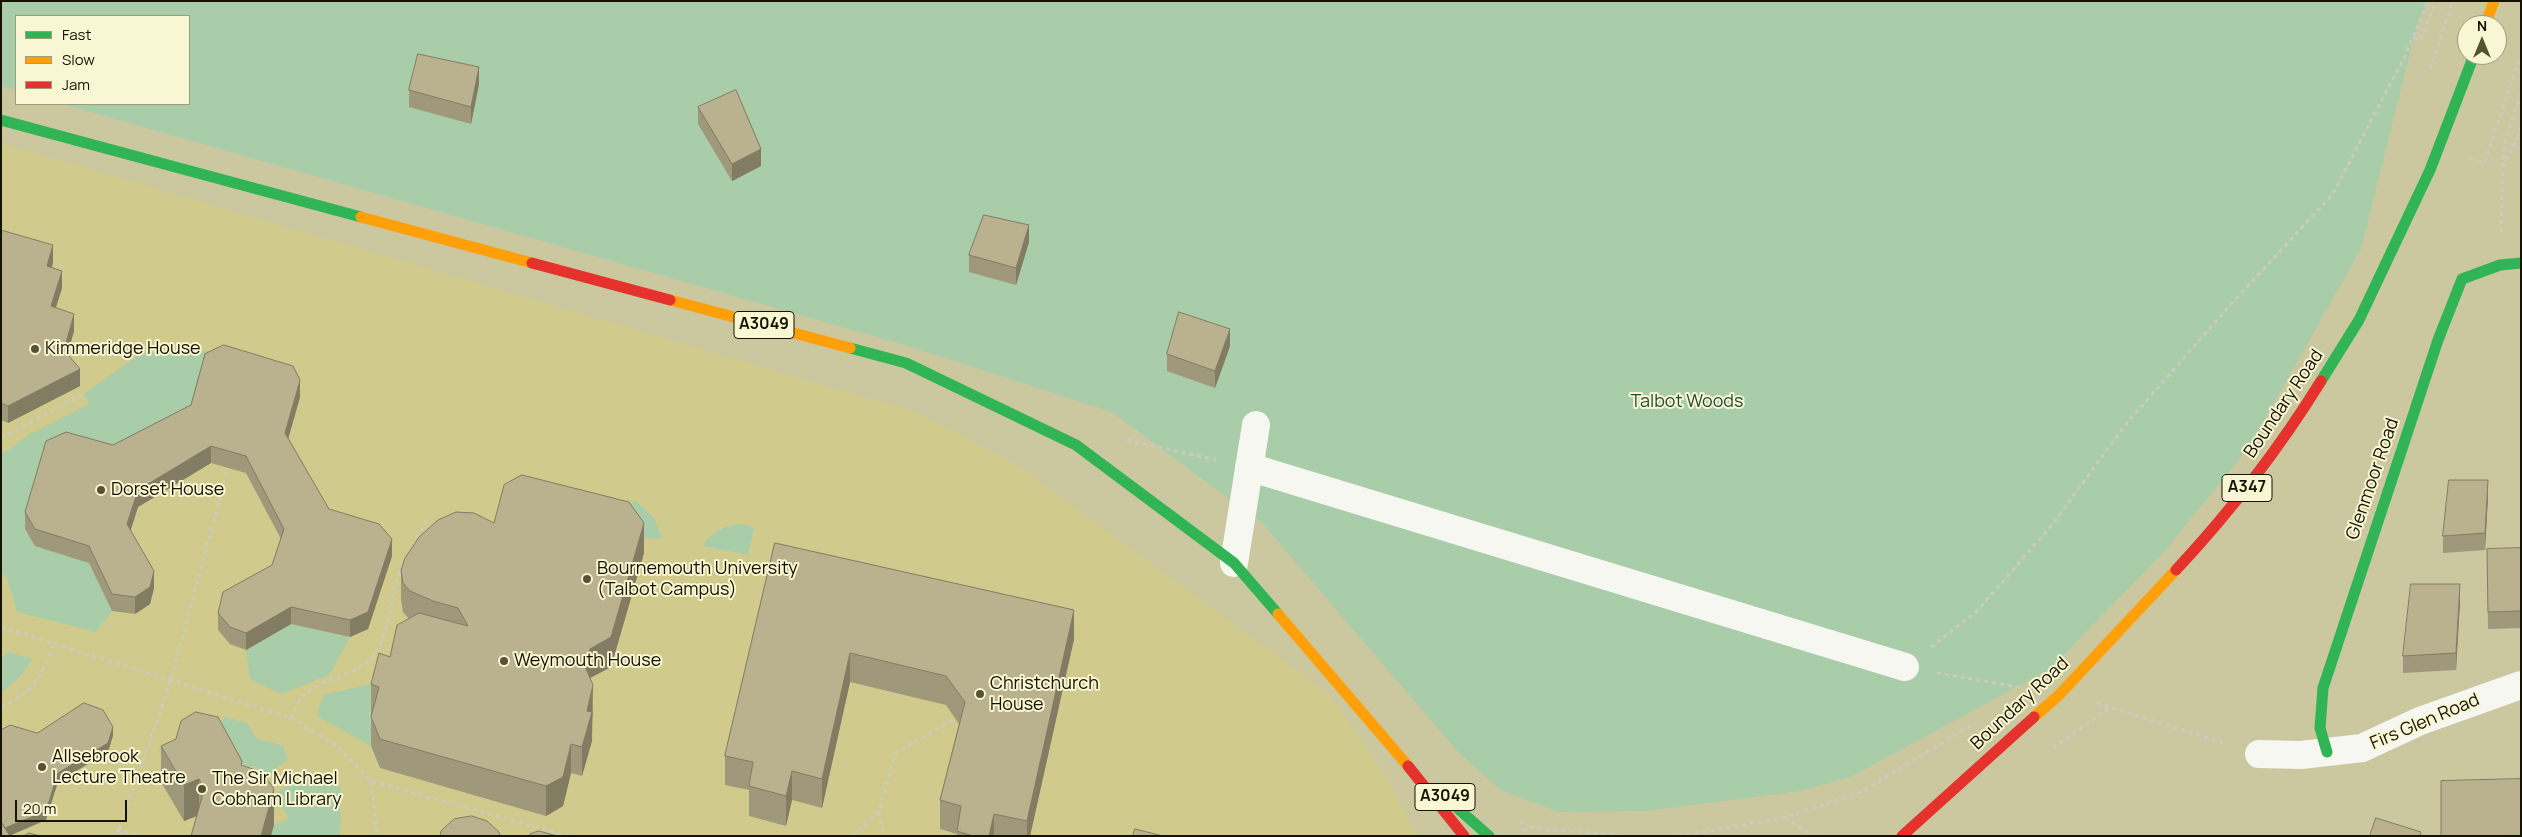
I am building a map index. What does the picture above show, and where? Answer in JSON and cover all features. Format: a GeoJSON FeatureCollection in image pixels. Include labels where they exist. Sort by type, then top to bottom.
{"type":"FeatureCollection","features":[{"type":"Feature","properties":{"kind":"main road"},"geometry":{"type":"LineString","coordinates":[[2489,15],[2494,1]]}},
{"type":"Feature","properties":{"kind":"main road","name":"Boundary Road"},"geometry":{"type":"LineString","coordinates":[[1902,836],[2059,695],[2201,543],[2246,490],[2295,424],[2359,320],[2430,170],[2470,65]]}},
{"type":"Feature","properties":{"kind":"main road","name":"A3049"},"geometry":{"type":"LineString","coordinates":[[1,120],[906,363],[1076,445],[1234,563],[1402,758],[1464,836]]}},
{"type":"Feature","properties":{"kind":"main road","name":"Glenmoor Road"},"geometry":{"type":"LineString","coordinates":[[2327,752],[2320,728],[2323,688],[2438,340],[2462,279],[2500,265],[2521,263]]}},
{"type":"Feature","properties":{"kind":"main road","name":"A3049"},"geometry":{"type":"LineString","coordinates":[[1402,758],[1489,836]]}},
{"type":"Feature","properties":{"kind":"street"},"geometry":{"type":"LineString","coordinates":[[1234,563],[1256,426]]}},
{"type":"Feature","properties":{"kind":"street"},"geometry":{"type":"LineString","coordinates":[[1249,467],[1905,667]]}},
{"type":"Feature","properties":{"kind":"street","name":"Firs Glen Road"},"geometry":{"type":"LineString","coordinates":[[2259,754],[2301,755],[2362,748],[2420,721],[2521,685]]}},
{"type":"Feature","properties":{"kind":"path"},"geometry":{"type":"LineString","coordinates":[[1905,667],[1977,611],[2052,525],[2126,424],[2332,195],[2369,128],[2414,37],[2428,1]]}},
{"type":"Feature","properties":{"kind":"path"},"geometry":{"type":"LineString","coordinates":[[2414,37],[2420,40],[2436,1]]}},
{"type":"Feature","properties":{"kind":"path"},"geometry":{"type":"LineString","coordinates":[[2484,163],[2521,55]]}},
{"type":"Feature","properties":{"kind":"path"},"geometry":{"type":"LineString","coordinates":[[2500,265],[2505,142],[2521,93]]}},
{"type":"Feature","properties":{"kind":"path"},"geometry":{"type":"LineString","coordinates":[[2503,170],[2521,128]]}},
{"type":"Feature","properties":{"kind":"path"},"geometry":{"type":"LineString","coordinates":[[1,438],[84,394]]}},
{"type":"Feature","properties":{"kind":"path"},"geometry":{"type":"LineString","coordinates":[[122,836],[120,830],[171,680],[228,468]]}},
{"type":"Feature","properties":{"kind":"path"},"geometry":{"type":"LineString","coordinates":[[291,718],[304,695],[361,665],[374,656],[388,621],[401,568],[428,518]]}},
{"type":"Feature","properties":{"kind":"path"},"geometry":{"type":"LineString","coordinates":[[1,627],[291,718],[337,746],[371,781],[569,836]]}},
{"type":"Feature","properties":{"kind":"path"},"geometry":{"type":"LineString","coordinates":[[1,707],[19,698],[39,681],[54,643]]}},
{"type":"Feature","properties":{"kind":"path"},"geometry":{"type":"LineString","coordinates":[[885,836],[880,812],[895,753],[956,718]]}},
{"type":"Feature","properties":{"kind":"path"},"geometry":{"type":"LineString","coordinates":[[1679,836],[1784,818],[1863,791],[1973,724]]}},
{"type":"Feature","properties":{"kind":"path"},"geometry":{"type":"LineString","coordinates":[[371,781],[377,836]]}},
{"type":"Feature","properties":{"kind":"path"},"geometry":{"type":"LineString","coordinates":[[852,836],[880,812]]}},
{"type":"Feature","properties":{"kind":"path"},"geometry":{"type":"LineString","coordinates":[[1784,818],[1814,836]]}},
{"type":"Feature","properties":{"kind":"path"},"geometry":{"type":"LineString","coordinates":[[1516,836],[1528,827],[1624,836]]}},
{"type":"Feature","properties":{"kind":"path"},"geometry":{"type":"LineString","coordinates":[[110,836],[120,830],[138,836]]}},
{"type":"Feature","properties":{"kind":"shaded area","name":"Bournemouth University (Talbot Campus)"},"geometry":{"type":"Polygon","coordinates":[[[1,143],[915,412],[1016,464],[1330,695],[1377,763],[1416,836],[1,836],[1,143]]]}},
{"type":"Feature","properties":{"kind":"green space","name":"Talbot Woods"},"geometry":{"type":"Polygon","coordinates":[[[1,1],[2428,1],[2414,37],[2361,249],[2247,450],[2161,555],[2050,669],[1850,777],[1800,791],[1645,811],[1560,812],[1502,791],[1458,752],[1263,524],[1112,412],[902,344],[66,105],[190,105],[190,15],[15,15],[15,90],[1,86],[1,1]]]}},
{"type":"Feature","properties":{"kind":"green space"},"geometry":{"type":"Polygon","coordinates":[[[212,351],[191,422],[89,563],[112,611],[96,632],[17,612],[7,578],[1,573],[1,455],[30,434],[89,404],[84,394],[141,353],[212,351]]]}},
{"type":"Feature","properties":{"kind":"green space"},"geometry":{"type":"Polygon","coordinates":[[[635,500],[654,518],[662,538],[637,539],[613,524],[635,500]]]}},
{"type":"Feature","properties":{"kind":"green space"},"geometry":{"type":"Polygon","coordinates":[[[744,524],[754,528],[748,555],[703,546],[711,536],[720,530],[744,524]]]}},
{"type":"Feature","properties":{"kind":"green space"},"geometry":{"type":"Polygon","coordinates":[[[291,624],[350,637],[329,675],[281,694],[250,679],[246,650],[291,624]]]}},
{"type":"Feature","properties":{"kind":"green space"},"geometry":{"type":"Polygon","coordinates":[[[8,652],[32,659],[20,677],[1,693],[1,658],[8,652]]]}},
{"type":"Feature","properties":{"kind":"green space"},"geometry":{"type":"Polygon","coordinates":[[[379,682],[379,717],[371,746],[317,716],[323,695],[379,682]]]}},
{"type":"Feature","properties":{"kind":"green space"},"geometry":{"type":"Polygon","coordinates":[[[225,717],[247,723],[256,738],[283,746],[288,759],[270,773],[260,771],[253,765],[231,778],[176,775],[159,751],[162,745],[190,735],[203,738],[225,717]]]}},
{"type":"Feature","properties":{"kind":"green space"},"geometry":{"type":"Polygon","coordinates":[[[305,776],[341,788],[340,836],[271,836],[274,825],[289,819],[274,794],[305,776]]]}},
{"type":"Feature","properties":{"kind":"building"},"geometry":{"type":"Polygon","coordinates":[[[418,54],[479,67],[471,107],[409,90],[418,54]]]}},
{"type":"Feature","properties":{"kind":"building"},"geometry":{"type":"Polygon","coordinates":[[[736,90],[761,149],[732,164],[698,107],[736,90]]]}},
{"type":"Feature","properties":{"kind":"building"},"geometry":{"type":"Polygon","coordinates":[[[984,215],[1029,225],[1016,268],[969,255],[984,215]]]}},
{"type":"Feature","properties":{"kind":"building","name":"Kimmeridge House"},"geometry":{"type":"Polygon","coordinates":[[[1,230],[53,245],[47,266],[62,271],[51,306],[74,314],[64,350],[80,369],[8,406],[1,403],[1,230]]]}},
{"type":"Feature","properties":{"kind":"building"},"geometry":{"type":"Polygon","coordinates":[[[1179,312],[1230,329],[1215,371],[1167,354],[1179,312]]]}},
{"type":"Feature","properties":{"kind":"building","name":"Dorset House"},"geometry":{"type":"Polygon","coordinates":[[[224,345],[293,366],[300,380],[285,433],[329,509],[379,524],[392,539],[368,612],[350,620],[291,607],[246,633],[230,627],[218,613],[223,592],[272,565],[284,529],[246,456],[211,446],[138,490],[127,524],[154,571],[150,587],[135,597],[112,594],[89,546],[35,529],[25,512],[46,441],[66,432],[113,445],[191,405],[205,354],[224,345]]]}},
{"type":"Feature","properties":{"kind":"building","name":"Weymouth House"},"geometry":{"type":"Polygon","coordinates":[[[522,475],[629,502],[644,523],[611,637],[590,649],[584,664],[593,685],[587,711],[592,712],[582,747],[571,744],[563,777],[546,786],[380,739],[371,717],[379,687],[371,684],[379,653],[390,657],[397,625],[419,613],[468,626],[458,608],[433,601],[410,591],[403,583],[401,570],[405,558],[419,537],[438,520],[456,512],[474,513],[494,523],[504,485],[522,475]]]}},
{"type":"Feature","properties":{"kind":"building"},"geometry":{"type":"Polygon","coordinates":[[[2449,480],[2488,480],[2485,533],[2443,536],[2449,480]]]}},
{"type":"Feature","properties":{"kind":"building","name":"Christchurch House"},"geometry":{"type":"Polygon","coordinates":[[[775,543],[1074,610],[1027,821],[994,814],[989,836],[973,836],[957,831],[961,806],[940,800],[965,702],[946,676],[850,653],[822,779],[792,771],[786,796],[749,786],[753,762],[725,756],[775,543]]]}},
{"type":"Feature","properties":{"kind":"building"},"geometry":{"type":"Polygon","coordinates":[[[2521,548],[2521,611],[2488,612],[2487,549],[2521,548]]]}},
{"type":"Feature","properties":{"kind":"building"},"geometry":{"type":"Polygon","coordinates":[[[2411,584],[2460,584],[2456,653],[2403,656],[2411,584]]]}},
{"type":"Feature","properties":{"kind":"building","name":"Allsebrook Lecture Theatre"},"geometry":{"type":"Polygon","coordinates":[[[84,703],[103,710],[113,727],[108,743],[58,773],[46,811],[5,828],[1,822],[1,730],[10,725],[37,733],[84,703]]]}},
{"type":"Feature","properties":{"kind":"building"},"geometry":{"type":"Polygon","coordinates":[[[196,712],[218,717],[242,761],[241,765],[262,772],[274,789],[261,836],[191,836],[204,790],[199,779],[184,785],[161,746],[176,739],[181,721],[196,712]]]}},
{"type":"Feature","properties":{"kind":"building"},"geometry":{"type":"Polygon","coordinates":[[[2521,779],[2521,836],[2441,836],[2441,781],[2521,779]]]}},
{"type":"Feature","properties":{"kind":"building"},"geometry":{"type":"Polygon","coordinates":[[[472,816],[487,821],[499,832],[500,836],[440,836],[441,831],[454,819],[472,816]]]}},
{"type":"Feature","properties":{"kind":"building"},"geometry":{"type":"Polygon","coordinates":[[[2376,818],[2421,832],[2420,836],[2370,836],[2376,818]]]}},
{"type":"Feature","properties":{"kind":"building"},"geometry":{"type":"Polygon","coordinates":[[[1,822],[10,836],[1,836],[1,822]]]}},
{"type":"Feature","properties":{"kind":"building"},"geometry":{"type":"Polygon","coordinates":[[[1135,829],[1163,836],[1133,836],[1135,829]]]}},
{"type":"Feature","properties":{"kind":"building"},"geometry":{"type":"Polygon","coordinates":[[[539,831],[557,836],[529,836],[539,831]]]}},
{"type":"Feature","properties":{"kind":"building"},"geometry":{"type":"Polygon","coordinates":[[[29,833],[40,836],[24,836],[29,833]]]}},
{"type":"Feature","properties":{"kind":"traffic: fast"},"geometry":{"type":"LineString","coordinates":[[2321,381],[2359,320],[2430,170],[2470,65]]}},
{"type":"Feature","properties":{"kind":"traffic: fast"},"geometry":{"type":"LineString","coordinates":[[1,120],[361,217]]}},
{"type":"Feature","properties":{"kind":"traffic: fast"},"geometry":{"type":"LineString","coordinates":[[2327,752],[2320,728],[2323,688],[2438,340],[2462,279],[2500,265],[2521,263]]}},
{"type":"Feature","properties":{"kind":"traffic: fast"},"geometry":{"type":"LineString","coordinates":[[850,348],[906,363],[1076,445],[1234,563],[1278,614]]}},
{"type":"Feature","properties":{"kind":"traffic: fast"},"geometry":{"type":"LineString","coordinates":[[1455,806],[1489,836]]}},
{"type":"Feature","properties":{"kind":"traffic: slow"},"geometry":{"type":"LineString","coordinates":[[2489,15],[2494,1]]}},
{"type":"Feature","properties":{"kind":"traffic: slow"},"geometry":{"type":"LineString","coordinates":[[361,217],[532,263]]}},
{"type":"Feature","properties":{"kind":"traffic: slow"},"geometry":{"type":"LineString","coordinates":[[670,300],[850,348]]}},
{"type":"Feature","properties":{"kind":"traffic: slow"},"geometry":{"type":"LineString","coordinates":[[2034,717],[2059,695],[2176,570]]}},
{"type":"Feature","properties":{"kind":"traffic: slow"},"geometry":{"type":"LineString","coordinates":[[1278,614],[1408,766]]}},
{"type":"Feature","properties":{"kind":"traffic: jam"},"geometry":{"type":"LineString","coordinates":[[532,263],[670,300]]}},
{"type":"Feature","properties":{"kind":"traffic: jam"},"geometry":{"type":"LineString","coordinates":[[2176,570],[2216,526],[2253,479],[2321,381]]}},
{"type":"Feature","properties":{"kind":"traffic: jam"},"geometry":{"type":"LineString","coordinates":[[1902,836],[2034,717]]}},
{"type":"Feature","properties":{"kind":"traffic: jam"},"geometry":{"type":"LineString","coordinates":[[1408,766],[1464,836]]}},
{"type":"Feature","properties":{"kind":"place","name":"Kimmeridge House"},"geometry":{"type":"Point","coordinates":[35,349]}},
{"type":"Feature","properties":{"kind":"place","name":"Dorset House"},"geometry":{"type":"Point","coordinates":[101,490]}},
{"type":"Feature","properties":{"kind":"place","name":"Bournemouth University (Talbot Campus)"},"geometry":{"type":"Point","coordinates":[587,579]}},
{"type":"Feature","properties":{"kind":"place","name":"Weymouth House"},"geometry":{"type":"Point","coordinates":[504,661]}},
{"type":"Feature","properties":{"kind":"place","name":"Christchurch House"},"geometry":{"type":"Point","coordinates":[980,694]}},
{"type":"Feature","properties":{"kind":"place","name":"Allsebrook Lecture Theatre"},"geometry":{"type":"Point","coordinates":[42,767]}},
{"type":"Feature","properties":{"kind":"place","name":"The Sir Michael Cobham Library"},"geometry":{"type":"Point","coordinates":[202,789]}}]}
